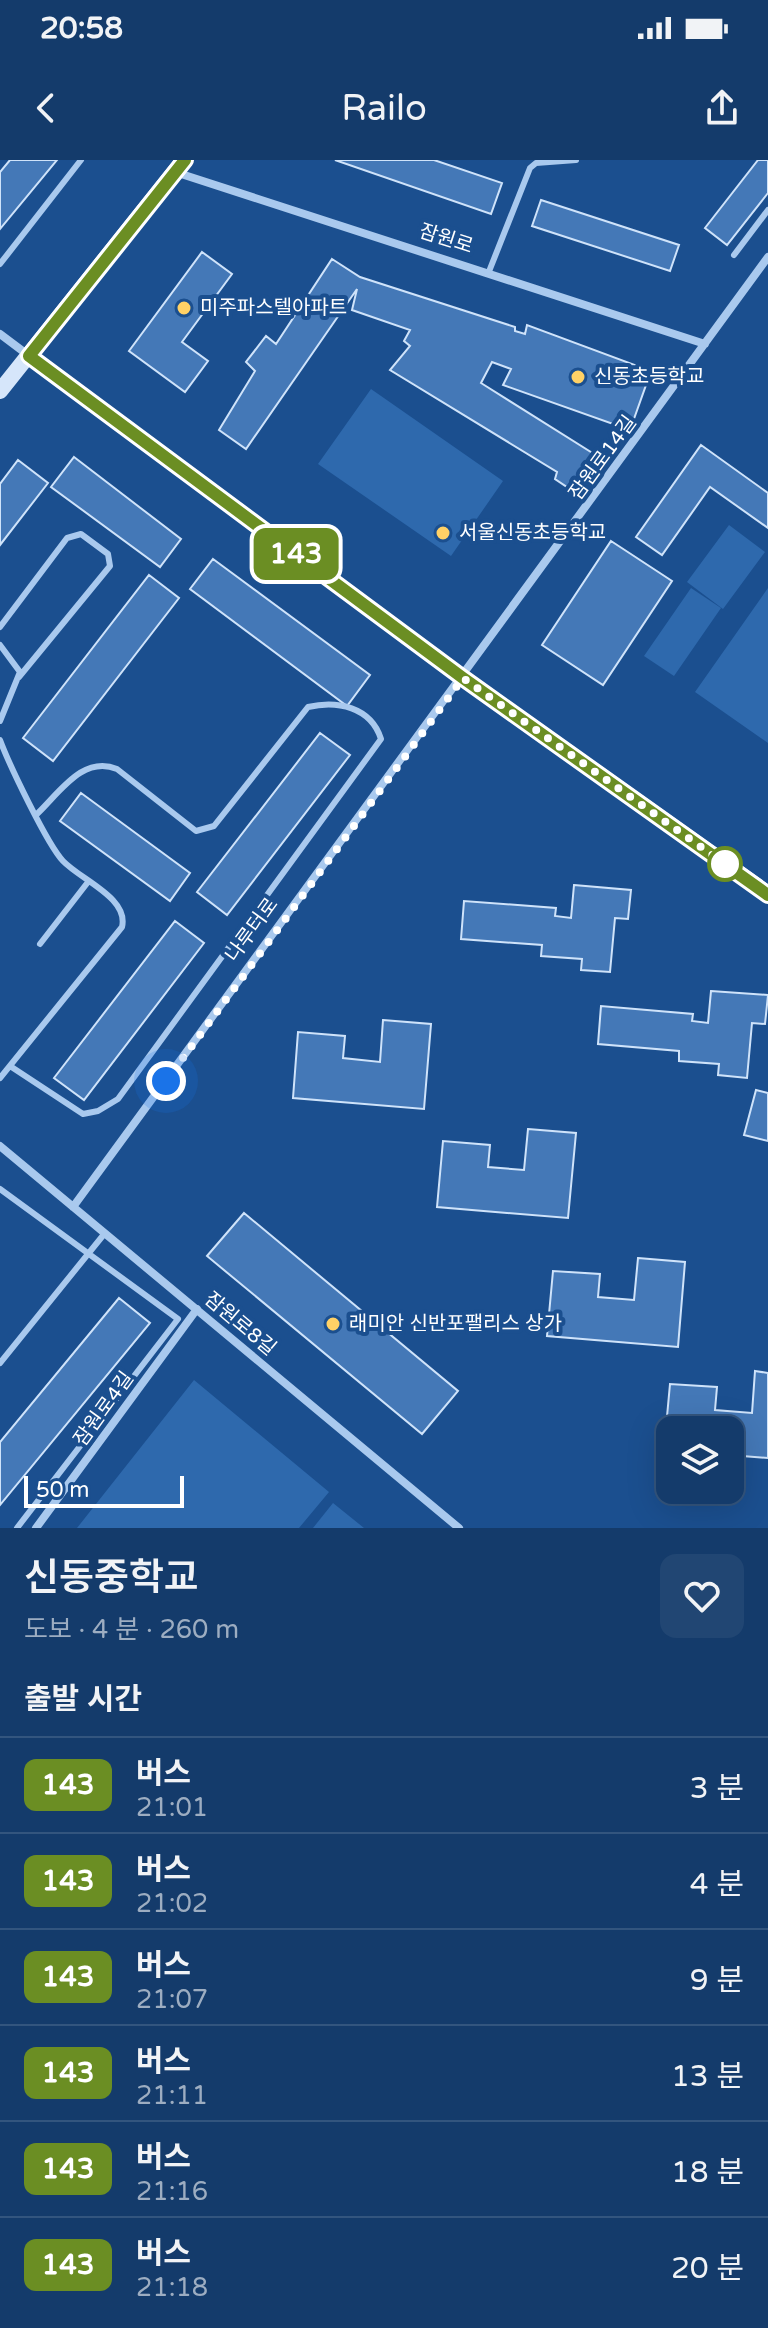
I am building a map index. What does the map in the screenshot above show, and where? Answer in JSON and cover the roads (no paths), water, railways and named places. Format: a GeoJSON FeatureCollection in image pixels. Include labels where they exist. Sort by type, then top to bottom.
{"type":"FeatureCollection","features":[{"type":"Feature","properties":{"kind":"main road","name":"잠원로"},"geometry":{"type":"LineString","coordinates":[[0,391],[180,166]]}},
{"type":"Feature","properties":{"kind":"main road"},"geometry":{"type":"LineString","coordinates":[[29,356],[463,678],[768,894]]}},
{"type":"Feature","properties":{"kind":"street","name":"잠원로"},"geometry":{"type":"LineString","coordinates":[[180,166],[488,274],[705,344]]}},
{"type":"Feature","properties":{"kind":"street","name":"잠원로14길"},"geometry":{"type":"LineString","coordinates":[[463,678],[768,257]]}},
{"type":"Feature","properties":{"kind":"street"},"geometry":{"type":"LineString","coordinates":[[0,334],[29,356]]}},
{"type":"Feature","properties":{"kind":"street","name":"나루터로"},"geometry":{"type":"LineString","coordinates":[[73,1207],[463,678]]}},
{"type":"Feature","properties":{"kind":"street","name":"잠원로8길"},"geometry":{"type":"LineString","coordinates":[[0,1146],[459,1528]]}},
{"type":"Feature","properties":{"kind":"street","name":"잠원로4길"},"geometry":{"type":"LineString","coordinates":[[36,1528],[197,1309]]}},
{"type":"Feature","properties":{"kind":"lane"},"geometry":{"type":"LineString","coordinates":[[0,264],[81,160]]}},
{"type":"Feature","properties":{"kind":"lane"},"geometry":{"type":"LineString","coordinates":[[488,274],[530,168],[536,163],[576,160]]}},
{"type":"Feature","properties":{"kind":"lane"},"geometry":{"type":"LineString","coordinates":[[734,255],[768,210]]}},
{"type":"Feature","properties":{"kind":"lane"},"geometry":{"type":"LineString","coordinates":[[0,627],[67,538],[81,534],[108,554],[110,566],[19,677],[0,721]]}},
{"type":"Feature","properties":{"kind":"lane"},"geometry":{"type":"LineString","coordinates":[[0,645],[16,664],[19,677]]}},
{"type":"Feature","properties":{"kind":"lane"},"geometry":{"type":"LineString","coordinates":[[10,1066],[83,1114],[98,1111],[118,1099],[381,739],[371,720],[351,707],[334,703],[308,707],[214,826],[205,831],[196,831],[117,769],[104,763],[84,769],[37,814]]}},
{"type":"Feature","properties":{"kind":"lane"},"geometry":{"type":"LineString","coordinates":[[0,740],[60,859],[123,911],[122,927],[0,1078]]}},
{"type":"Feature","properties":{"kind":"lane"},"geometry":{"type":"LineString","coordinates":[[40,944],[88,882]]}},
{"type":"Feature","properties":{"kind":"lane"},"geometry":{"type":"LineString","coordinates":[[0,1189],[86,1255],[178,1319],[17,1528]]}},
{"type":"Feature","properties":{"kind":"lane"},"geometry":{"type":"LineString","coordinates":[[0,1363],[105,1233]]}},
{"type":"Feature","properties":{"kind":"place","name":"미주파스텔아파트"},"geometry":{"type":"Point","coordinates":[184,308]}},
{"type":"Feature","properties":{"kind":"place","name":"신동초등학교"},"geometry":{"type":"Point","coordinates":[578,377]}},
{"type":"Feature","properties":{"kind":"place","name":"서울신동초등학교"},"geometry":{"type":"Point","coordinates":[443,533]}},
{"type":"Feature","properties":{"kind":"place","name":"래미안 신반포팰리스 상가"},"geometry":{"type":"Point","coordinates":[333,1324]}}]}
